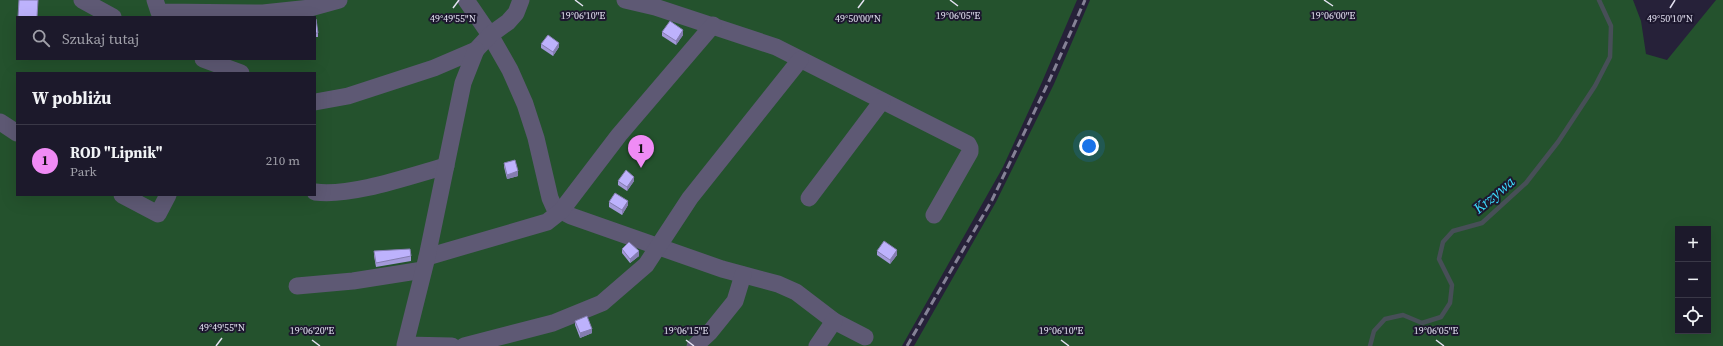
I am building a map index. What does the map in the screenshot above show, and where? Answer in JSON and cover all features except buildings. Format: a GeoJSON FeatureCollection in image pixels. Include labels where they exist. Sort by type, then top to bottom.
{"type":"FeatureCollection","features":[{"type":"Feature","properties":{"kind":"street"},"geometry":{"type":"LineString","coordinates":[[82,0],[111,16]]}},
{"type":"Feature","properties":{"kind":"street"},"geometry":{"type":"LineString","coordinates":[[155,0],[159,12],[263,13],[310,8],[339,0]]}},
{"type":"Feature","properties":{"kind":"street"},"geometry":{"type":"LineString","coordinates":[[466,0],[490,35],[510,70],[525,104],[536,138],[550,198],[554,207],[561,211],[659,247],[743,275],[778,284],[796,292],[834,321],[865,337]]}},
{"type":"Feature","properties":{"kind":"street"},"geometry":{"type":"LineString","coordinates":[[452,346],[405,345],[425,263],[463,83],[476,50],[490,35],[508,22],[516,13],[521,0]]}},
{"type":"Feature","properties":{"kind":"street"},"geometry":{"type":"LineString","coordinates":[[625,0],[655,7],[776,47],[968,144],[970,152],[934,215]]}},
{"type":"Feature","properties":{"kind":"street"},"geometry":{"type":"LineString","coordinates":[[297,286],[353,281],[425,263],[547,222],[561,211],[619,135],[712,25]]}},
{"type":"Feature","properties":{"kind":"street"},"geometry":{"type":"LineString","coordinates":[[316,102],[348,96],[434,68],[476,50]]}},
{"type":"Feature","properties":{"kind":"street"},"geometry":{"type":"LineString","coordinates":[[206,60],[238,72]]}},
{"type":"Feature","properties":{"kind":"street"},"geometry":{"type":"LineString","coordinates":[[464,346],[553,323],[602,303],[646,265],[690,198],[800,60]]}},
{"type":"Feature","properties":{"kind":"street"},"geometry":{"type":"LineString","coordinates":[[809,198],[882,101]]}},
{"type":"Feature","properties":{"kind":"street"},"geometry":{"type":"LineString","coordinates":[[0,122],[16,132]]}},
{"type":"Feature","properties":{"kind":"street"},"geometry":{"type":"LineString","coordinates":[[316,192],[342,191],[378,185],[446,166]]}},
{"type":"Feature","properties":{"kind":"street"},"geometry":{"type":"LineString","coordinates":[[124,196],[158,214],[167,196]]}},
{"type":"Feature","properties":{"kind":"street"},"geometry":{"type":"LineString","coordinates":[[695,346],[710,332],[735,301],[743,275]]}},
{"type":"Feature","properties":{"kind":"street"},"geometry":{"type":"LineString","coordinates":[[817,346],[834,321]]}},
{"type":"Feature","properties":{"kind":"green space"},"geometry":{"type":"Polygon","coordinates":[[[0,0],[1077,0],[1042,82],[1003,167],[902,346],[0,346],[0,0]]]}},
{"type":"Feature","properties":{"kind":"green space"},"geometry":{"type":"Polygon","coordinates":[[[1090,0],[1633,0],[1641,21],[1646,54],[1667,60],[1716,0],[1723,0],[1723,346],[914,346],[996,202],[1054,84],[1090,0]]]}},
{"type":"Feature","properties":{"kind":"waterway","name":"Krzywa"},"geometry":{"type":"LineString","coordinates":[[1370,346],[1374,331],[1385,319],[1403,315],[1422,323],[1441,317],[1450,303],[1452,285],[1439,259],[1443,242],[1453,231],[1482,223],[1526,183],[1558,142],[1595,86],[1610,57],[1611,26],[1599,0]]}},
{"type":"Feature","properties":{"kind":"railway"},"geometry":{"type":"LineString","coordinates":[[907,346],[992,200],[1050,79],[1085,0]]}},
{"type":"Feature","properties":{"kind":"place","name":"ROD \"Lipnik\""},"geometry":{"type":"Point","coordinates":[641,168]}}]}
